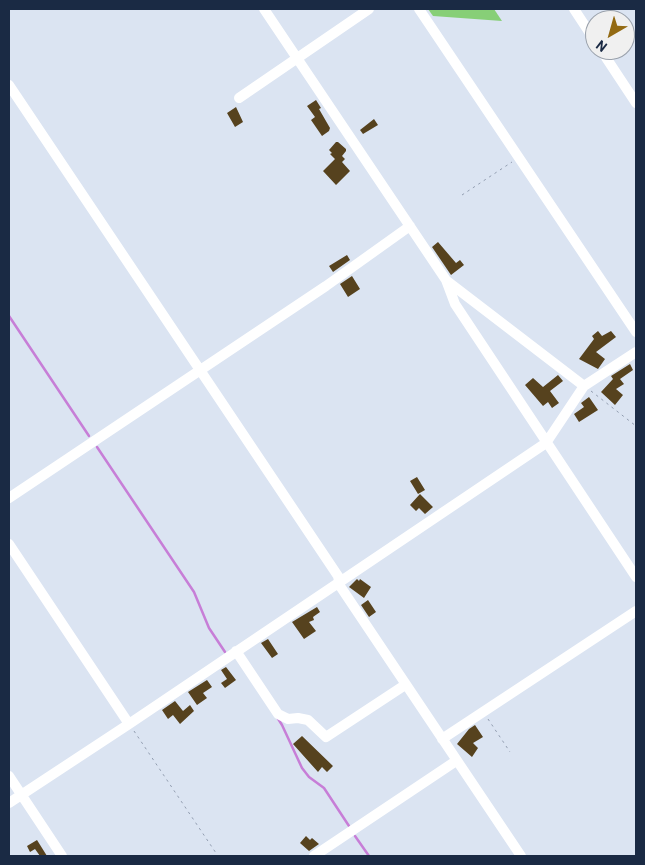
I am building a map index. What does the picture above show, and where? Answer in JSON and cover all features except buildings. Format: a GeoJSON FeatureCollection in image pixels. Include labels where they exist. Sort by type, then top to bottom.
{"type":"FeatureCollection","features":[{"type":"Feature","properties":{"kind":"street"},"geometry":{"type":"LineString","coordinates":[[264,9],[446,280],[454,304],[636,577]]}},
{"type":"Feature","properties":{"kind":"street"},"geometry":{"type":"LineString","coordinates":[[239,98],[369,9]]}},
{"type":"Feature","properties":{"kind":"street"},"geometry":{"type":"LineString","coordinates":[[419,9],[636,332]]}},
{"type":"Feature","properties":{"kind":"street"},"geometry":{"type":"LineString","coordinates":[[574,9],[585,26]]}},
{"type":"Feature","properties":{"kind":"street"},"geometry":{"type":"LineString","coordinates":[[608,60],[636,103]]}},
{"type":"Feature","properties":{"kind":"street"},"geometry":{"type":"LineString","coordinates":[[9,85],[338,576],[340,586],[521,856]]}},
{"type":"Feature","properties":{"kind":"street"},"geometry":{"type":"LineString","coordinates":[[9,498],[326,286],[410,226]]}},
{"type":"Feature","properties":{"kind":"street"},"geometry":{"type":"LineString","coordinates":[[446,280],[584,386]]}},
{"type":"Feature","properties":{"kind":"street"},"geometry":{"type":"LineString","coordinates":[[9,803],[546,443],[584,386],[636,352]]}},
{"type":"Feature","properties":{"kind":"street"},"geometry":{"type":"LineString","coordinates":[[9,544],[129,724]]}},
{"type":"Feature","properties":{"kind":"street"},"geometry":{"type":"LineString","coordinates":[[442,739],[636,611]]}},
{"type":"Feature","properties":{"kind":"street"},"geometry":{"type":"LineString","coordinates":[[236,651],[278,714],[288,719],[308,720],[326,737],[405,685]]}},
{"type":"Feature","properties":{"kind":"street"},"geometry":{"type":"LineString","coordinates":[[314,856],[456,761]]}},
{"type":"Feature","properties":{"kind":"street"},"geometry":{"type":"LineString","coordinates":[[9,776],[62,856]]}},
{"type":"Feature","properties":{"kind":"path"},"geometry":{"type":"LineString","coordinates":[[462,195],[519,157]]}},
{"type":"Feature","properties":{"kind":"path"},"geometry":{"type":"LineString","coordinates":[[584,386],[636,426]]}},
{"type":"Feature","properties":{"kind":"path"},"geometry":{"type":"LineString","coordinates":[[483,711],[510,752]]}},
{"type":"Feature","properties":{"kind":"path"},"geometry":{"type":"LineString","coordinates":[[129,724],[218,856]]}},
{"type":"Feature","properties":{"kind":"green space"},"geometry":{"type":"Polygon","coordinates":[[[428,9],[494,9],[502,21],[433,16],[428,9]]]}},
{"type":"Feature","properties":{"kind":"waterway"},"geometry":{"type":"LineString","coordinates":[[9,316],[89,436]]}},
{"type":"Feature","properties":{"kind":"waterway"},"geometry":{"type":"LineString","coordinates":[[97,447],[194,592],[209,628],[225,652]]}},
{"type":"Feature","properties":{"kind":"waterway"},"geometry":{"type":"LineString","coordinates":[[277,717],[302,768],[309,777],[324,788],[349,826]]}},
{"type":"Feature","properties":{"kind":"waterway"},"geometry":{"type":"LineString","coordinates":[[355,836],[369,856]]}}]}
